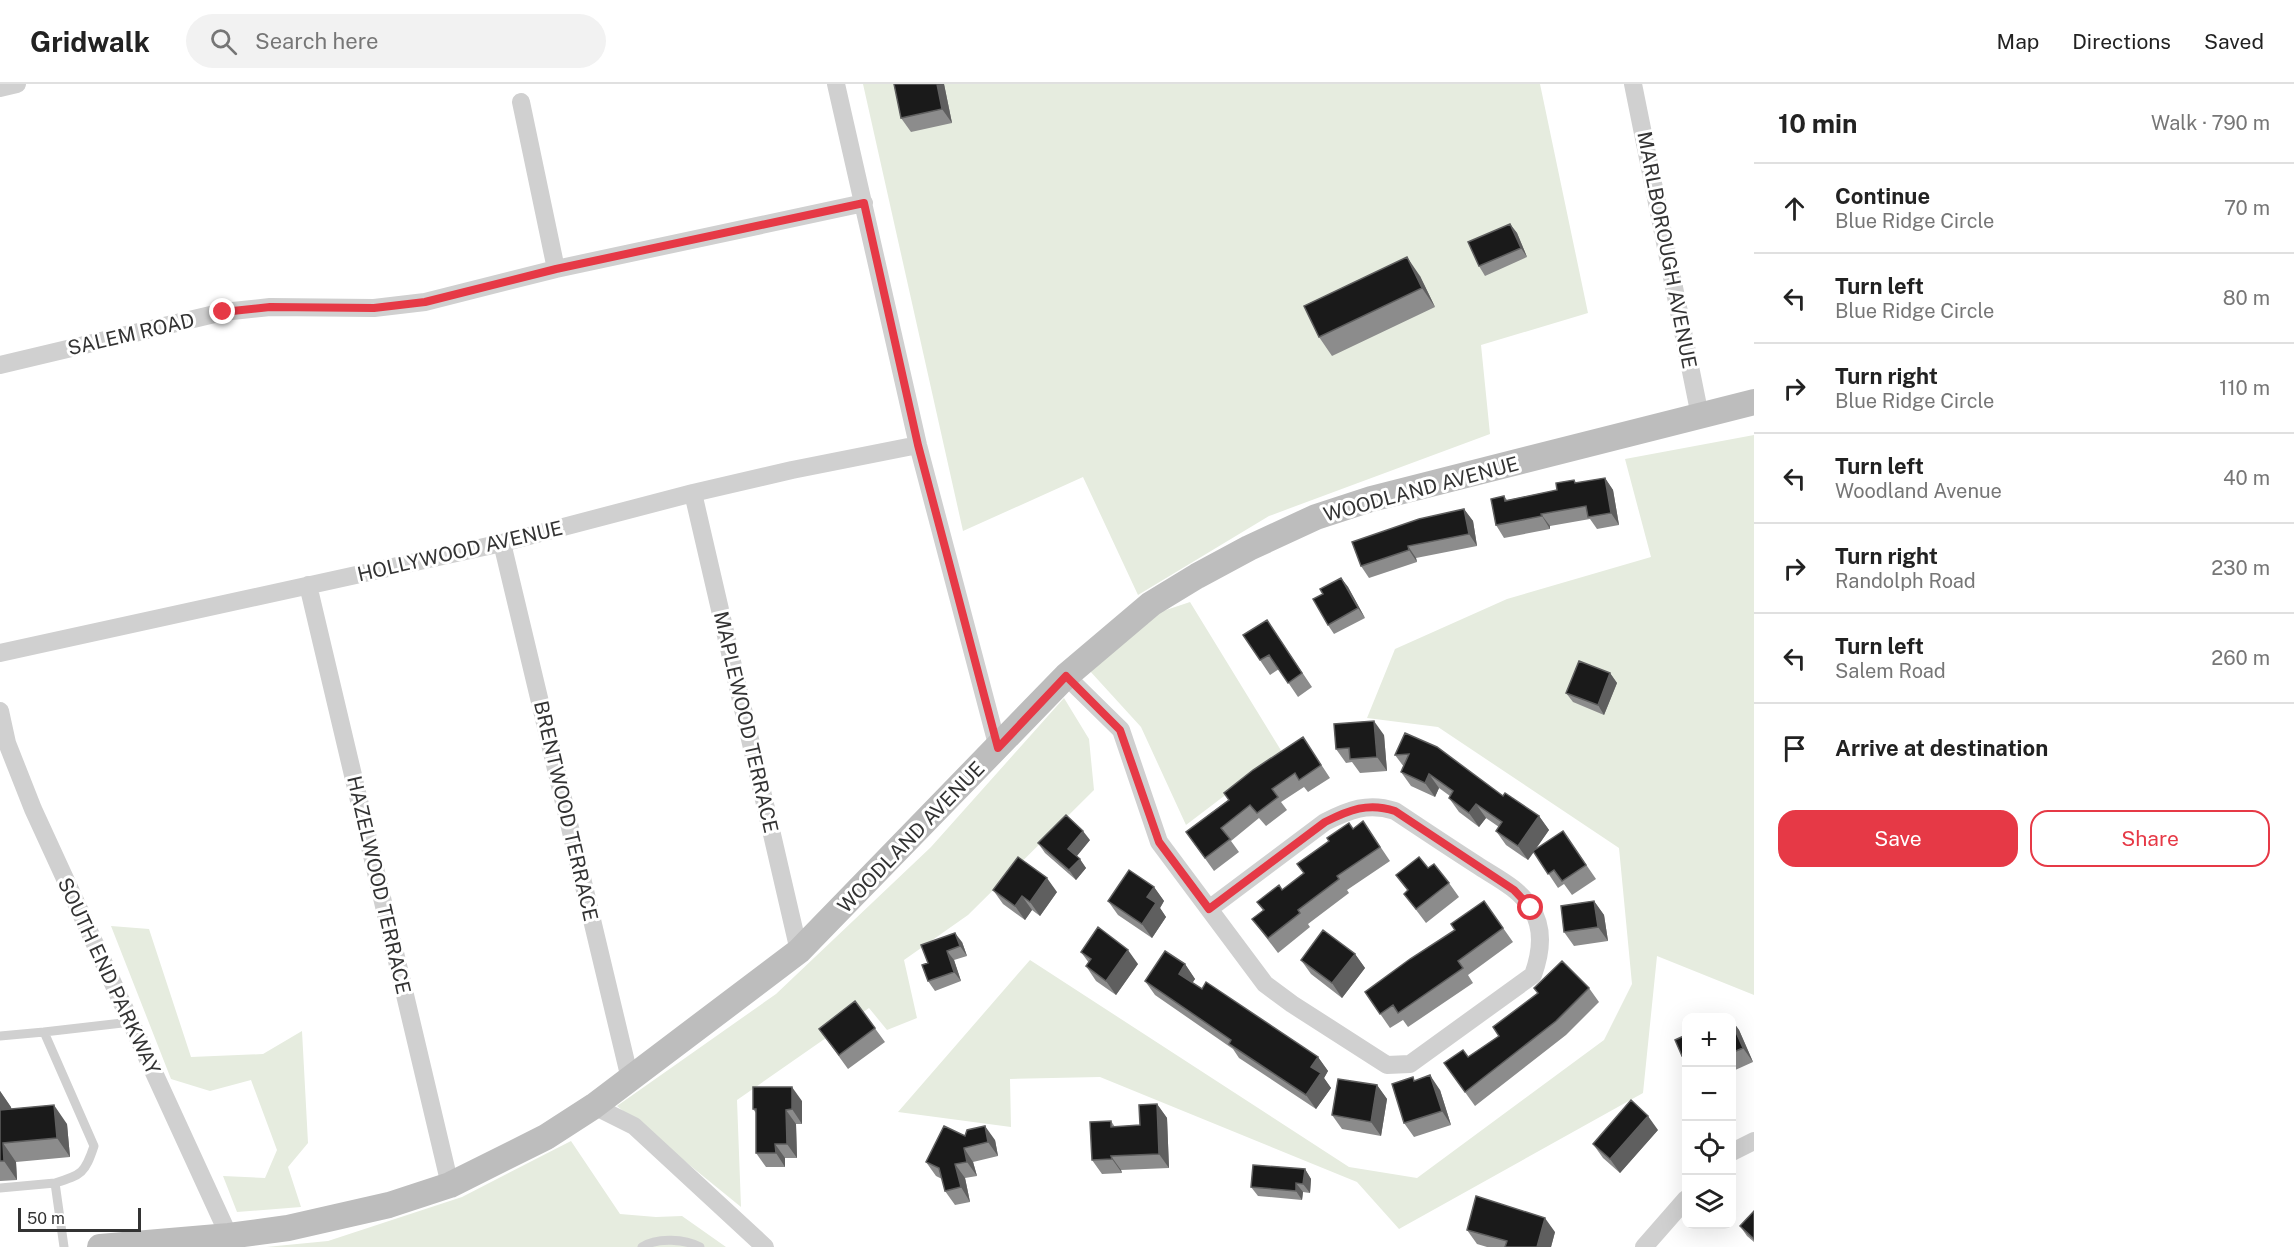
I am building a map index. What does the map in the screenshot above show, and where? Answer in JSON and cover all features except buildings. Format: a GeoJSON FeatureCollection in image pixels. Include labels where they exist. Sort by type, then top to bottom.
{"type":"FeatureCollection","features":[{"type":"Feature","properties":{"kind":"street"},"geometry":{"type":"LineString","coordinates":[[0,88],[17,84]]}},
{"type":"Feature","properties":{"kind":"street"},"geometry":{"type":"LineString","coordinates":[[836,84],[918,445],[998,748]]}},
{"type":"Feature","properties":{"kind":"street","name":"MARLBOROUGH AVENUE"},"geometry":{"type":"LineString","coordinates":[[1633,84],[1700,416]]}},
{"type":"Feature","properties":{"kind":"street"},"geometry":{"type":"LineString","coordinates":[[521,102],[556,269]]}},
{"type":"Feature","properties":{"kind":"street","name":"SALEM ROAD"},"geometry":{"type":"LineString","coordinates":[[0,365],[223,312],[270,307],[374,308],[425,302],[556,269],[864,203]]}},
{"type":"Feature","properties":{"kind":"street","name":"WOODLAND AVENUE"},"geometry":{"type":"LineString","coordinates":[[100,1247],[229,1236],[288,1228],[389,1205],[450,1185],[546,1137],[594,1106],[799,951],[1066,676],[1151,604],[1197,576],[1316,518],[1371,499],[1754,402]]}},
{"type":"Feature","properties":{"kind":"street","name":"HOLLYWOOD AVENUE"},"geometry":{"type":"LineString","coordinates":[[0,653],[502,543],[693,493],[792,470],[918,445]]}},
{"type":"Feature","properties":{"kind":"street","name":"MAPLEWOOD TERRACE"},"geometry":{"type":"LineString","coordinates":[[693,493],[799,951]]}},
{"type":"Feature","properties":{"kind":"street","name":"BRENTWOOD TERRACE"},"geometry":{"type":"LineString","coordinates":[[502,543],[630,1079]]}},
{"type":"Feature","properties":{"kind":"street","name":"HAZELWOOD TERRACE"},"geometry":{"type":"LineString","coordinates":[[308,585],[450,1185]]}},
{"type":"Feature","properties":{"kind":"street"},"geometry":{"type":"LineString","coordinates":[[1066,676],[1120,730],[1159,842],[1209,909],[1265,984],[1387,1065],[1410,1064],[1533,975],[1539,958],[1538,924],[1531,908],[1514,890],[1395,811],[1380,806],[1345,812],[1325,822],[1209,909]]}},
{"type":"Feature","properties":{"kind":"street","name":"SOUTH END PARKWAY"},"geometry":{"type":"LineString","coordinates":[[0,711],[7,743],[33,810],[229,1236]]}},
{"type":"Feature","properties":{"kind":"street"},"geometry":{"type":"LineString","coordinates":[[594,1106],[634,1126],[765,1247]]}},
{"type":"Feature","properties":{"kind":"street"},"geometry":{"type":"LineString","coordinates":[[1736,1150],[1754,1141]]}},
{"type":"Feature","properties":{"kind":"street"},"geometry":{"type":"LineString","coordinates":[[1644,1247],[1682,1204]]}},
{"type":"Feature","properties":{"kind":"lane"},"geometry":{"type":"LineString","coordinates":[[0,1036],[131,1022]]}},
{"type":"Feature","properties":{"kind":"lane"},"geometry":{"type":"LineString","coordinates":[[0,1188],[55,1183],[78,1176],[88,1163],[94,1146],[44,1032]]}},
{"type":"Feature","properties":{"kind":"lane"},"geometry":{"type":"LineString","coordinates":[[55,1183],[64,1247]]}},
{"type":"Feature","properties":{"kind":"lane"},"geometry":{"type":"LineString","coordinates":[[642,1247],[649,1242],[688,1240],[700,1247]]}},
{"type":"Feature","properties":{"kind":"shaded area"},"geometry":{"type":"Polygon","coordinates":[[[863,84],[1540,84],[1588,313],[1481,345],[1490,434],[1269,516],[1138,595],[1083,477],[963,531],[863,84]]]}},
{"type":"Feature","properties":{"kind":"shaded area"},"geometry":{"type":"Polygon","coordinates":[[[1754,435],[1754,995],[1657,956],[1643,1093],[1399,1229],[1357,1182],[1100,1077],[1010,1079],[1011,1127],[898,1112],[1030,960],[1349,1167],[1417,1178],[1604,1040],[1632,984],[1619,848],[1438,727],[1367,718],[1395,649],[1507,599],[1651,557],[1625,459],[1754,435]]]}},
{"type":"Feature","properties":{"kind":"shaded area"},"geometry":{"type":"Polygon","coordinates":[[[1190,602],[1282,752],[1186,825],[1141,727],[1089,670],[1157,613],[1190,602]]]}},
{"type":"Feature","properties":{"kind":"shaded area"},"geometry":{"type":"Polygon","coordinates":[[[1064,698],[1089,739],[1094,790],[968,915],[904,960],[917,1018],[887,1030],[869,1008],[737,1100],[741,1207],[617,1106],[776,994],[931,847],[1064,698]]]}},
{"type":"Feature","properties":{"kind":"shaded area"},"geometry":{"type":"Polygon","coordinates":[[[111,926],[149,929],[191,1057],[263,1054],[302,1031],[308,1143],[288,1167],[301,1207],[237,1212],[223,1176],[265,1178],[277,1150],[251,1080],[210,1091],[171,1079],[111,926]]]}},
{"type":"Feature","properties":{"kind":"shaded area"},"geometry":{"type":"Polygon","coordinates":[[[571,1141],[620,1214],[656,1217],[682,1216],[726,1247],[266,1247],[328,1241],[462,1197],[571,1141]]]}},
{"type":"Feature","properties":{"kind":"route"},"geometry":{"type":"LineString","coordinates":[[223,312],[270,307],[374,308],[425,302],[556,269],[864,203],[918,445],[998,748],[1066,676],[1120,730],[1159,842],[1209,909],[1325,822],[1345,812],[1380,806],[1395,811],[1514,890],[1531,908]]}}]}
